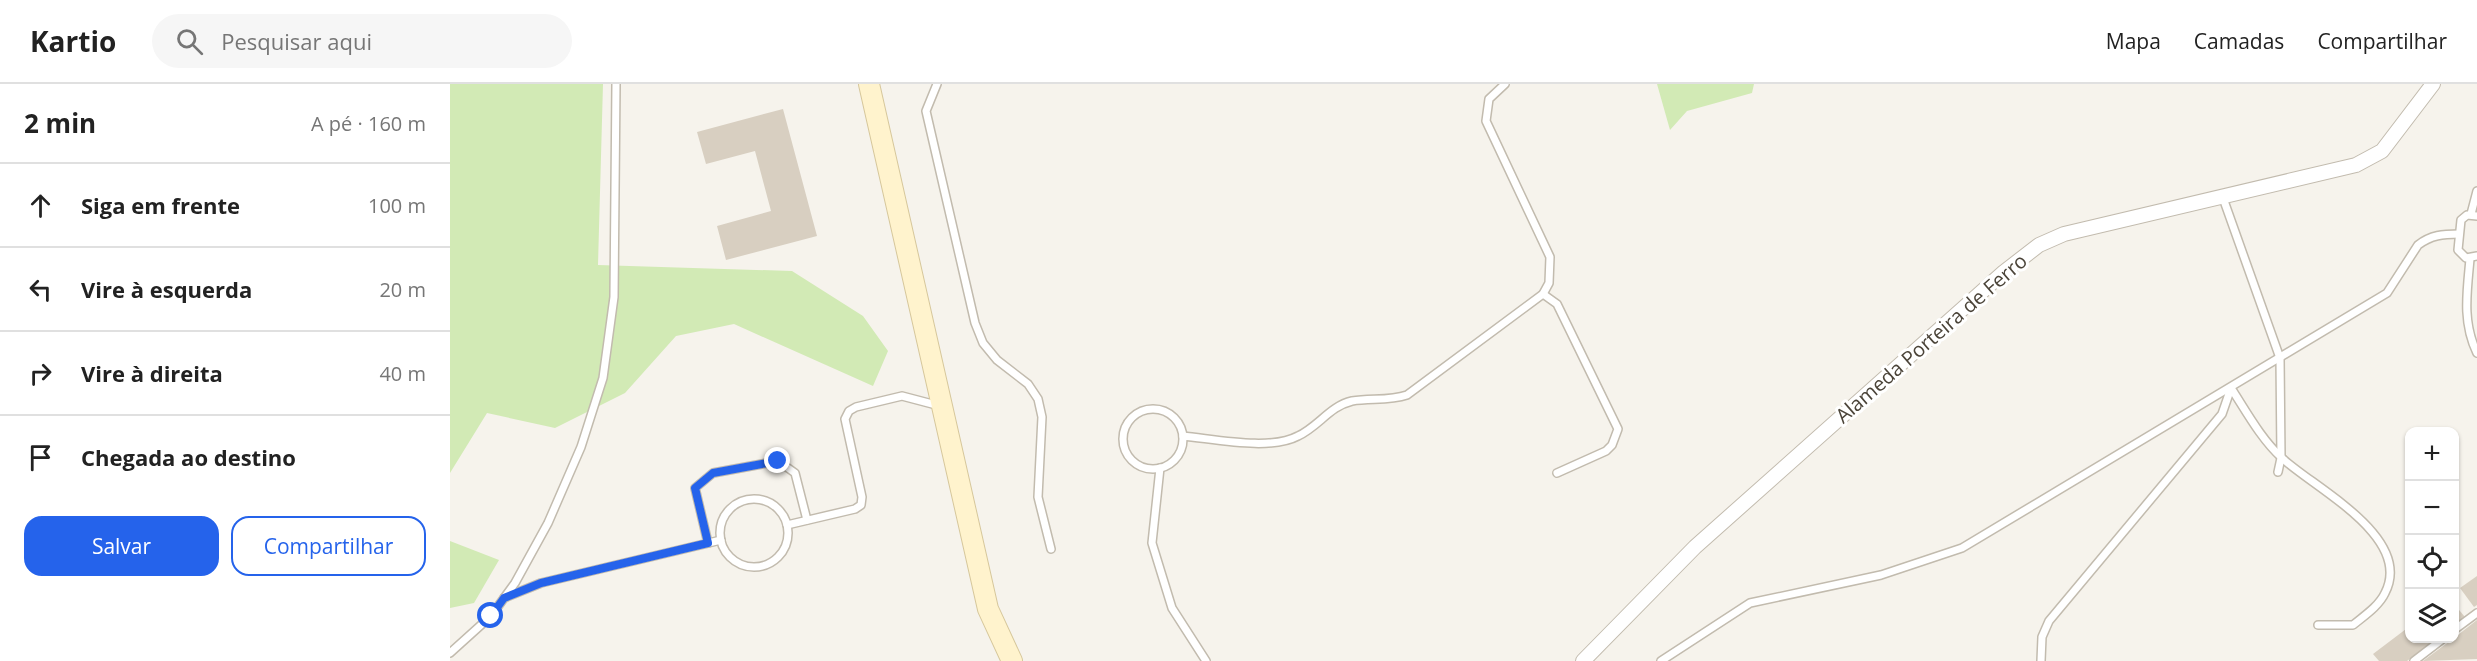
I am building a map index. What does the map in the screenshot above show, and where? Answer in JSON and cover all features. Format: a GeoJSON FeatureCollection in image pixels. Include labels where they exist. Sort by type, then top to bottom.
{"type":"FeatureCollection","features":[{"type":"Feature","properties":{"kind":"street"},"geometry":{"type":"LineString","coordinates":[[869,84],[988,609],[1012,661]]}},
{"type":"Feature","properties":{"kind":"street","name":"Alameda Porteira de Ferro"},"geometry":{"type":"LineString","coordinates":[[1583,661],[1695,547],[2004,272],[2039,245],[2064,234],[2356,165],[2382,152],[2433,84]]}},
{"type":"Feature","properties":{"kind":"lane"},"geometry":{"type":"LineString","coordinates":[[450,653],[491,616],[549,523],[581,447],[603,378],[614,297],[616,84]]}},
{"type":"Feature","properties":{"kind":"lane"},"geometry":{"type":"LineString","coordinates":[[937,84],[926,111],[975,323],[983,343],[997,360],[1028,384],[1038,399],[1042,417],[1038,497],[1051,549]]}},
{"type":"Feature","properties":{"kind":"lane"},"geometry":{"type":"LineString","coordinates":[[1183,436],[1268,443],[1284,441],[1299,436],[1335,408],[1353,401],[1395,399],[1407,395],[1543,294],[1550,283],[1552,270],[1550,257],[1486,121],[1489,99],[1504,84]]}},
{"type":"Feature","properties":{"kind":"lane"},"geometry":{"type":"LineString","coordinates":[[2477,191],[2474,215],[2461,220],[2458,250],[2462,256],[2473,257],[2465,309],[2468,328],[2477,353]]}},
{"type":"Feature","properties":{"kind":"lane"},"geometry":{"type":"LineString","coordinates":[[2223,198],[2280,358],[2281,458],[2278,471]]}},
{"type":"Feature","properties":{"kind":"lane"},"geometry":{"type":"LineString","coordinates":[[1661,661],[1750,603],[1881,575],[1962,548],[2386,292],[2418,245],[2425,240],[2448,234],[2459,234]]}},
{"type":"Feature","properties":{"kind":"lane"},"geometry":{"type":"LineString","coordinates":[[1543,294],[1557,304],[1618,429],[1612,445],[1606,451],[1557,473]]}},
{"type":"Feature","properties":{"kind":"lane"},"geometry":{"type":"LineString","coordinates":[[2230,388],[2281,458],[2364,521],[2385,552],[2390,577],[2385,594],[2371,610],[2353,625],[2318,625]]}},
{"type":"Feature","properties":{"kind":"lane"},"geometry":{"type":"LineString","coordinates":[[2041,661],[2042,637],[2049,621],[2222,414],[2230,388]]}},
{"type":"Feature","properties":{"kind":"lane"},"geometry":{"type":"LineString","coordinates":[[787,525],[855,509],[861,505],[862,497],[845,419],[849,411],[856,407],[902,396],[942,407]]}},
{"type":"Feature","properties":{"kind":"lane"},"geometry":{"type":"LineString","coordinates":[[1155,408],[1164,410],[1177,420],[1183,436],[1180,453],[1168,465],[1160,468],[1143,467],[1128,457],[1122,440],[1126,423],[1138,411],[1155,408]]}},
{"type":"Feature","properties":{"kind":"lane"},"geometry":{"type":"LineString","coordinates":[[708,543],[695,488],[713,473],[778,461],[795,473],[807,520]]}},
{"type":"Feature","properties":{"kind":"lane"},"geometry":{"type":"LineString","coordinates":[[1160,468],[1152,543],[1172,608],[1206,661]]}},
{"type":"Feature","properties":{"kind":"lane"},"geometry":{"type":"LineString","coordinates":[[752,499],[770,503],[777,508],[787,525],[788,534],[782,552],[767,564],[757,566],[738,562],[724,548],[721,530],[727,512],[734,506],[752,499]]}},
{"type":"Feature","properties":{"kind":"lane"},"geometry":{"type":"LineString","coordinates":[[504,598],[541,583],[722,540]]}},
{"type":"Feature","properties":{"kind":"lane"},"geometry":{"type":"LineString","coordinates":[[2459,626],[2477,613]]}},
{"type":"Feature","properties":{"kind":"lane"},"geometry":{"type":"LineString","coordinates":[[2414,661],[2439,643]]}},
{"type":"Feature","properties":{"kind":"green space"},"geometry":{"type":"Polygon","coordinates":[[[450,84],[603,84],[598,265],[792,271],[863,316],[888,351],[873,386],[734,324],[676,336],[625,393],[555,428],[487,413],[450,473],[450,84]]]}},
{"type":"Feature","properties":{"kind":"green space"},"geometry":{"type":"Polygon","coordinates":[[[1657,84],[1754,84],[1752,93],[1687,111],[1670,130],[1657,84]]]}},
{"type":"Feature","properties":{"kind":"green space"},"geometry":{"type":"Polygon","coordinates":[[[450,541],[499,560],[474,603],[450,608],[450,541]]]}},
{"type":"Feature","properties":{"kind":"building"},"geometry":{"type":"Polygon","coordinates":[[[783,109],[817,236],[726,260],[717,226],[771,211],[755,151],[706,164],[697,132],[783,109]]]}},
{"type":"Feature","properties":{"kind":"building"},"geometry":{"type":"Polygon","coordinates":[[[2477,576],[2477,605],[2474,607],[2460,588],[2477,576]]]}},
{"type":"Feature","properties":{"kind":"building"},"geometry":{"type":"Polygon","coordinates":[[[2459,610],[2465,617],[2459,621],[2459,610]]]}},
{"type":"Feature","properties":{"kind":"building"},"geometry":{"type":"Polygon","coordinates":[[[2477,620],[2477,659],[2423,661],[2447,643],[2459,643],[2459,634],[2477,620]]]}},
{"type":"Feature","properties":{"kind":"building"},"geometry":{"type":"Polygon","coordinates":[[[2405,630],[2405,643],[2430,643],[2407,661],[2379,661],[2373,654],[2405,630]]]}},
{"type":"Feature","properties":{"kind":"route"},"geometry":{"type":"LineString","coordinates":[[491,616],[504,598],[541,583],[708,543],[695,488],[713,473],[778,461]]}}]}
